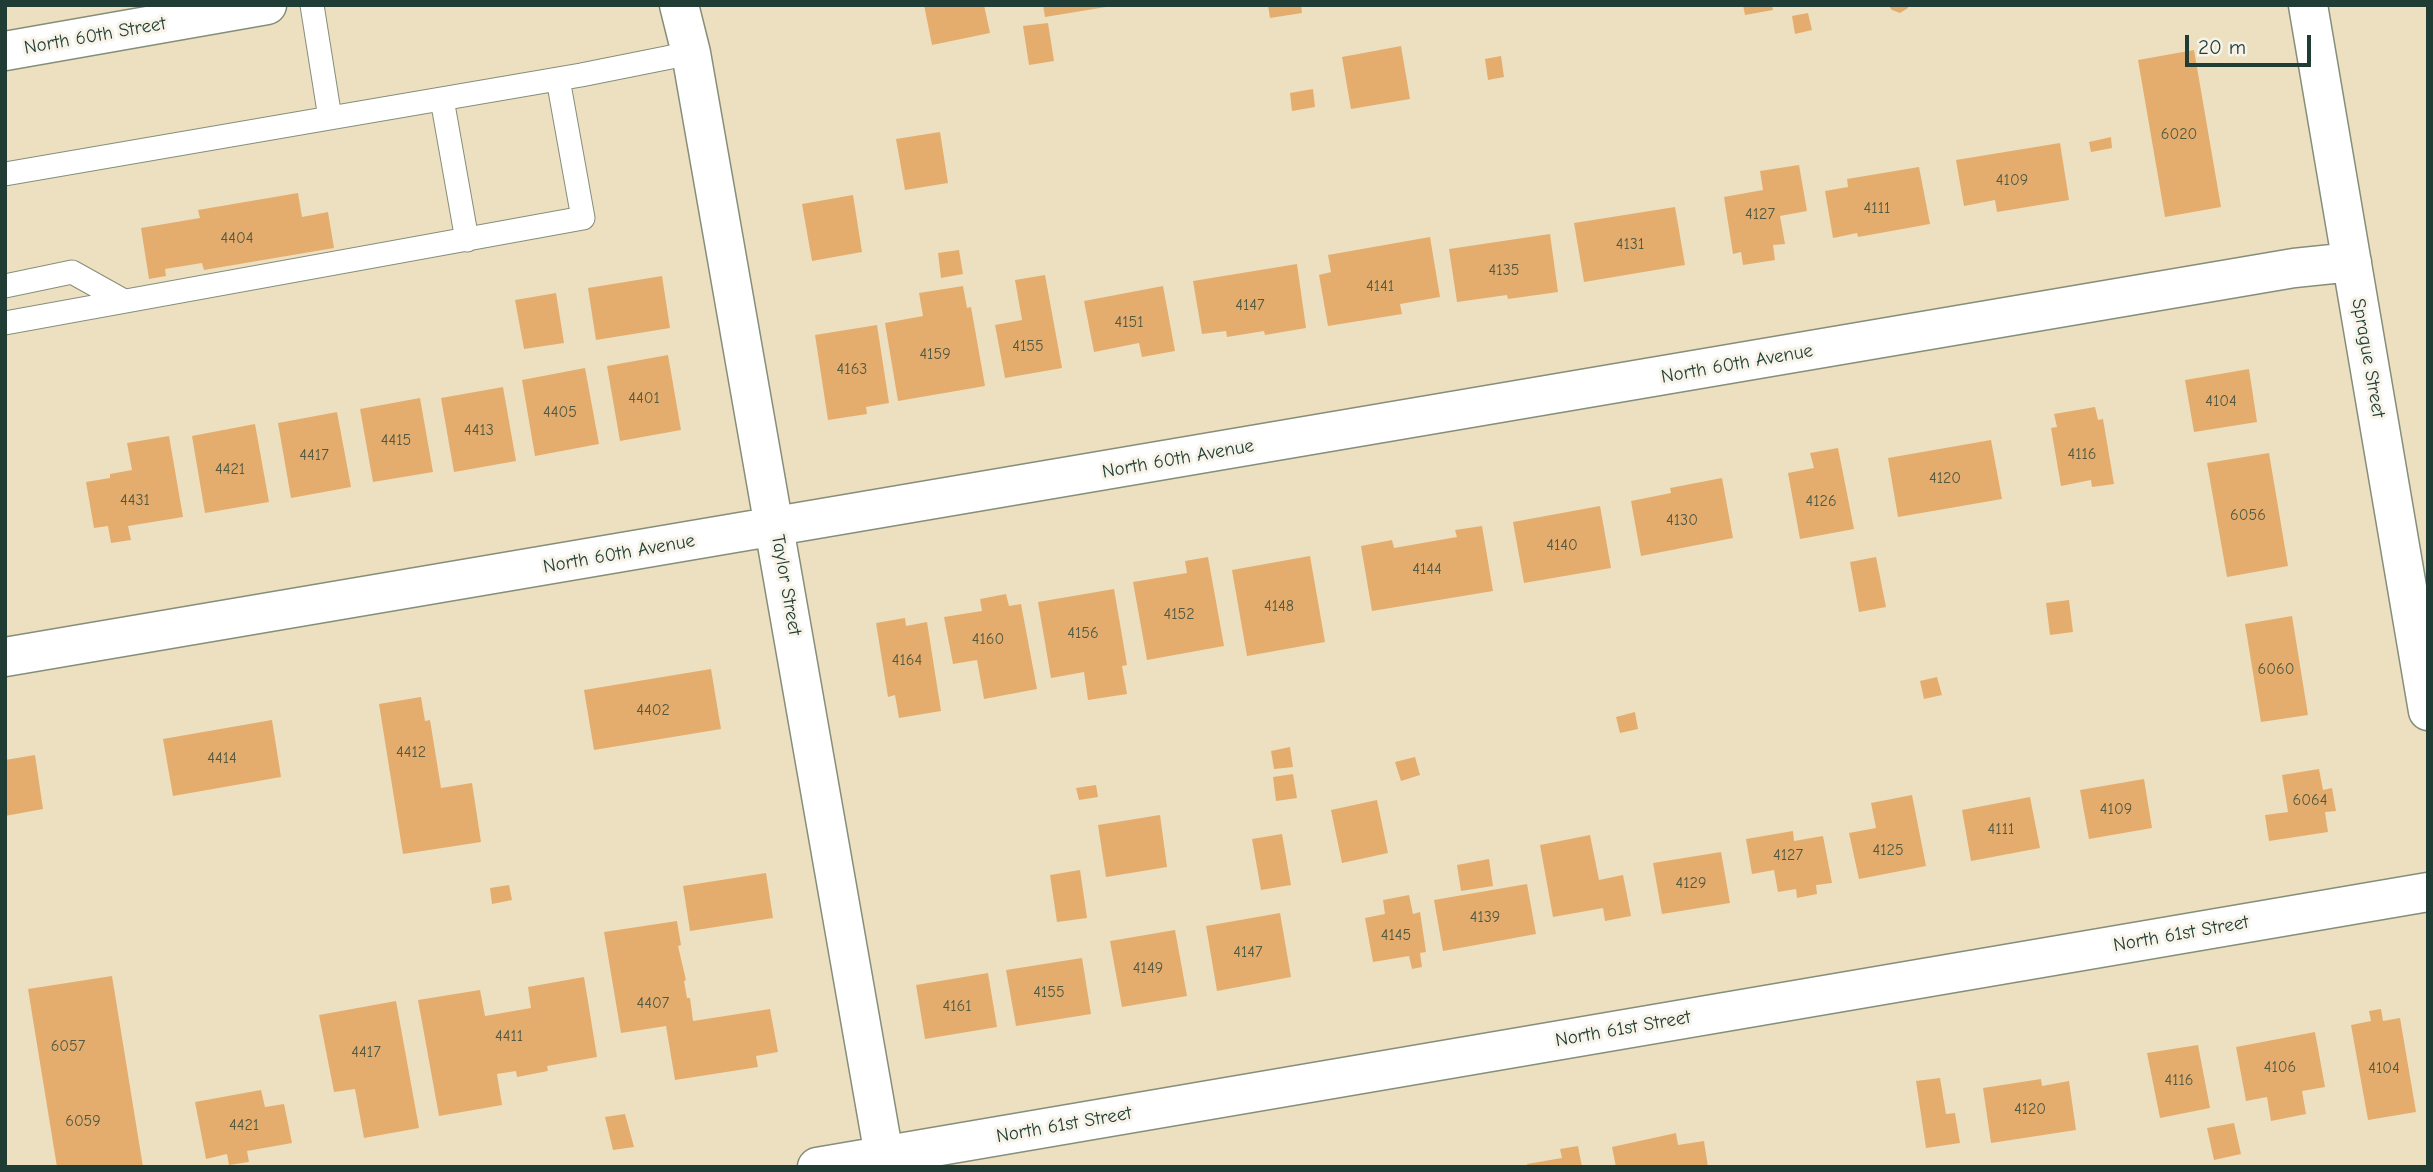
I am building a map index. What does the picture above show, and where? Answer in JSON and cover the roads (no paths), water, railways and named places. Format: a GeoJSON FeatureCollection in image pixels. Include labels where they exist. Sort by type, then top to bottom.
{"type":"FeatureCollection","features":[{"type":"Feature","properties":{"kind":"street","name":"North 60th Street"},"geometry":{"type":"LineString","coordinates":[[5,51],[267,5]]}},
{"type":"Feature","properties":{"kind":"street","name":"Taylor Street"},"geometry":{"type":"LineString","coordinates":[[679,5],[691,53],[759,449],[776,528],[885,1161]]}},
{"type":"Feature","properties":{"kind":"street","name":"Sprague Street"},"geometry":{"type":"LineString","coordinates":[[2308,5],[2428,711]]}},
{"type":"Feature","properties":{"kind":"street","name":"North 60th Avenue"},"geometry":{"type":"LineString","coordinates":[[5,657],[2294,268],[2352,262]]}},
{"type":"Feature","properties":{"kind":"street","name":"North 61st Street"},"geometry":{"type":"LineString","coordinates":[[817,1167],[885,1161],[2428,892]]}},
{"type":"Feature","properties":{"kind":"lane"},"geometry":{"type":"LineString","coordinates":[[312,5],[330,118]]}},
{"type":"Feature","properties":{"kind":"lane"},"geometry":{"type":"LineString","coordinates":[[5,174],[558,79],[691,53]]}},
{"type":"Feature","properties":{"kind":"lane"},"geometry":{"type":"LineString","coordinates":[[5,323],[583,218],[558,79]]}},
{"type":"Feature","properties":{"kind":"lane"},"geometry":{"type":"LineString","coordinates":[[442,99],[467,240]]}},
{"type":"Feature","properties":{"kind":"lane"},"geometry":{"type":"LineString","coordinates":[[5,286],[72,272],[124,301]]}}]}
